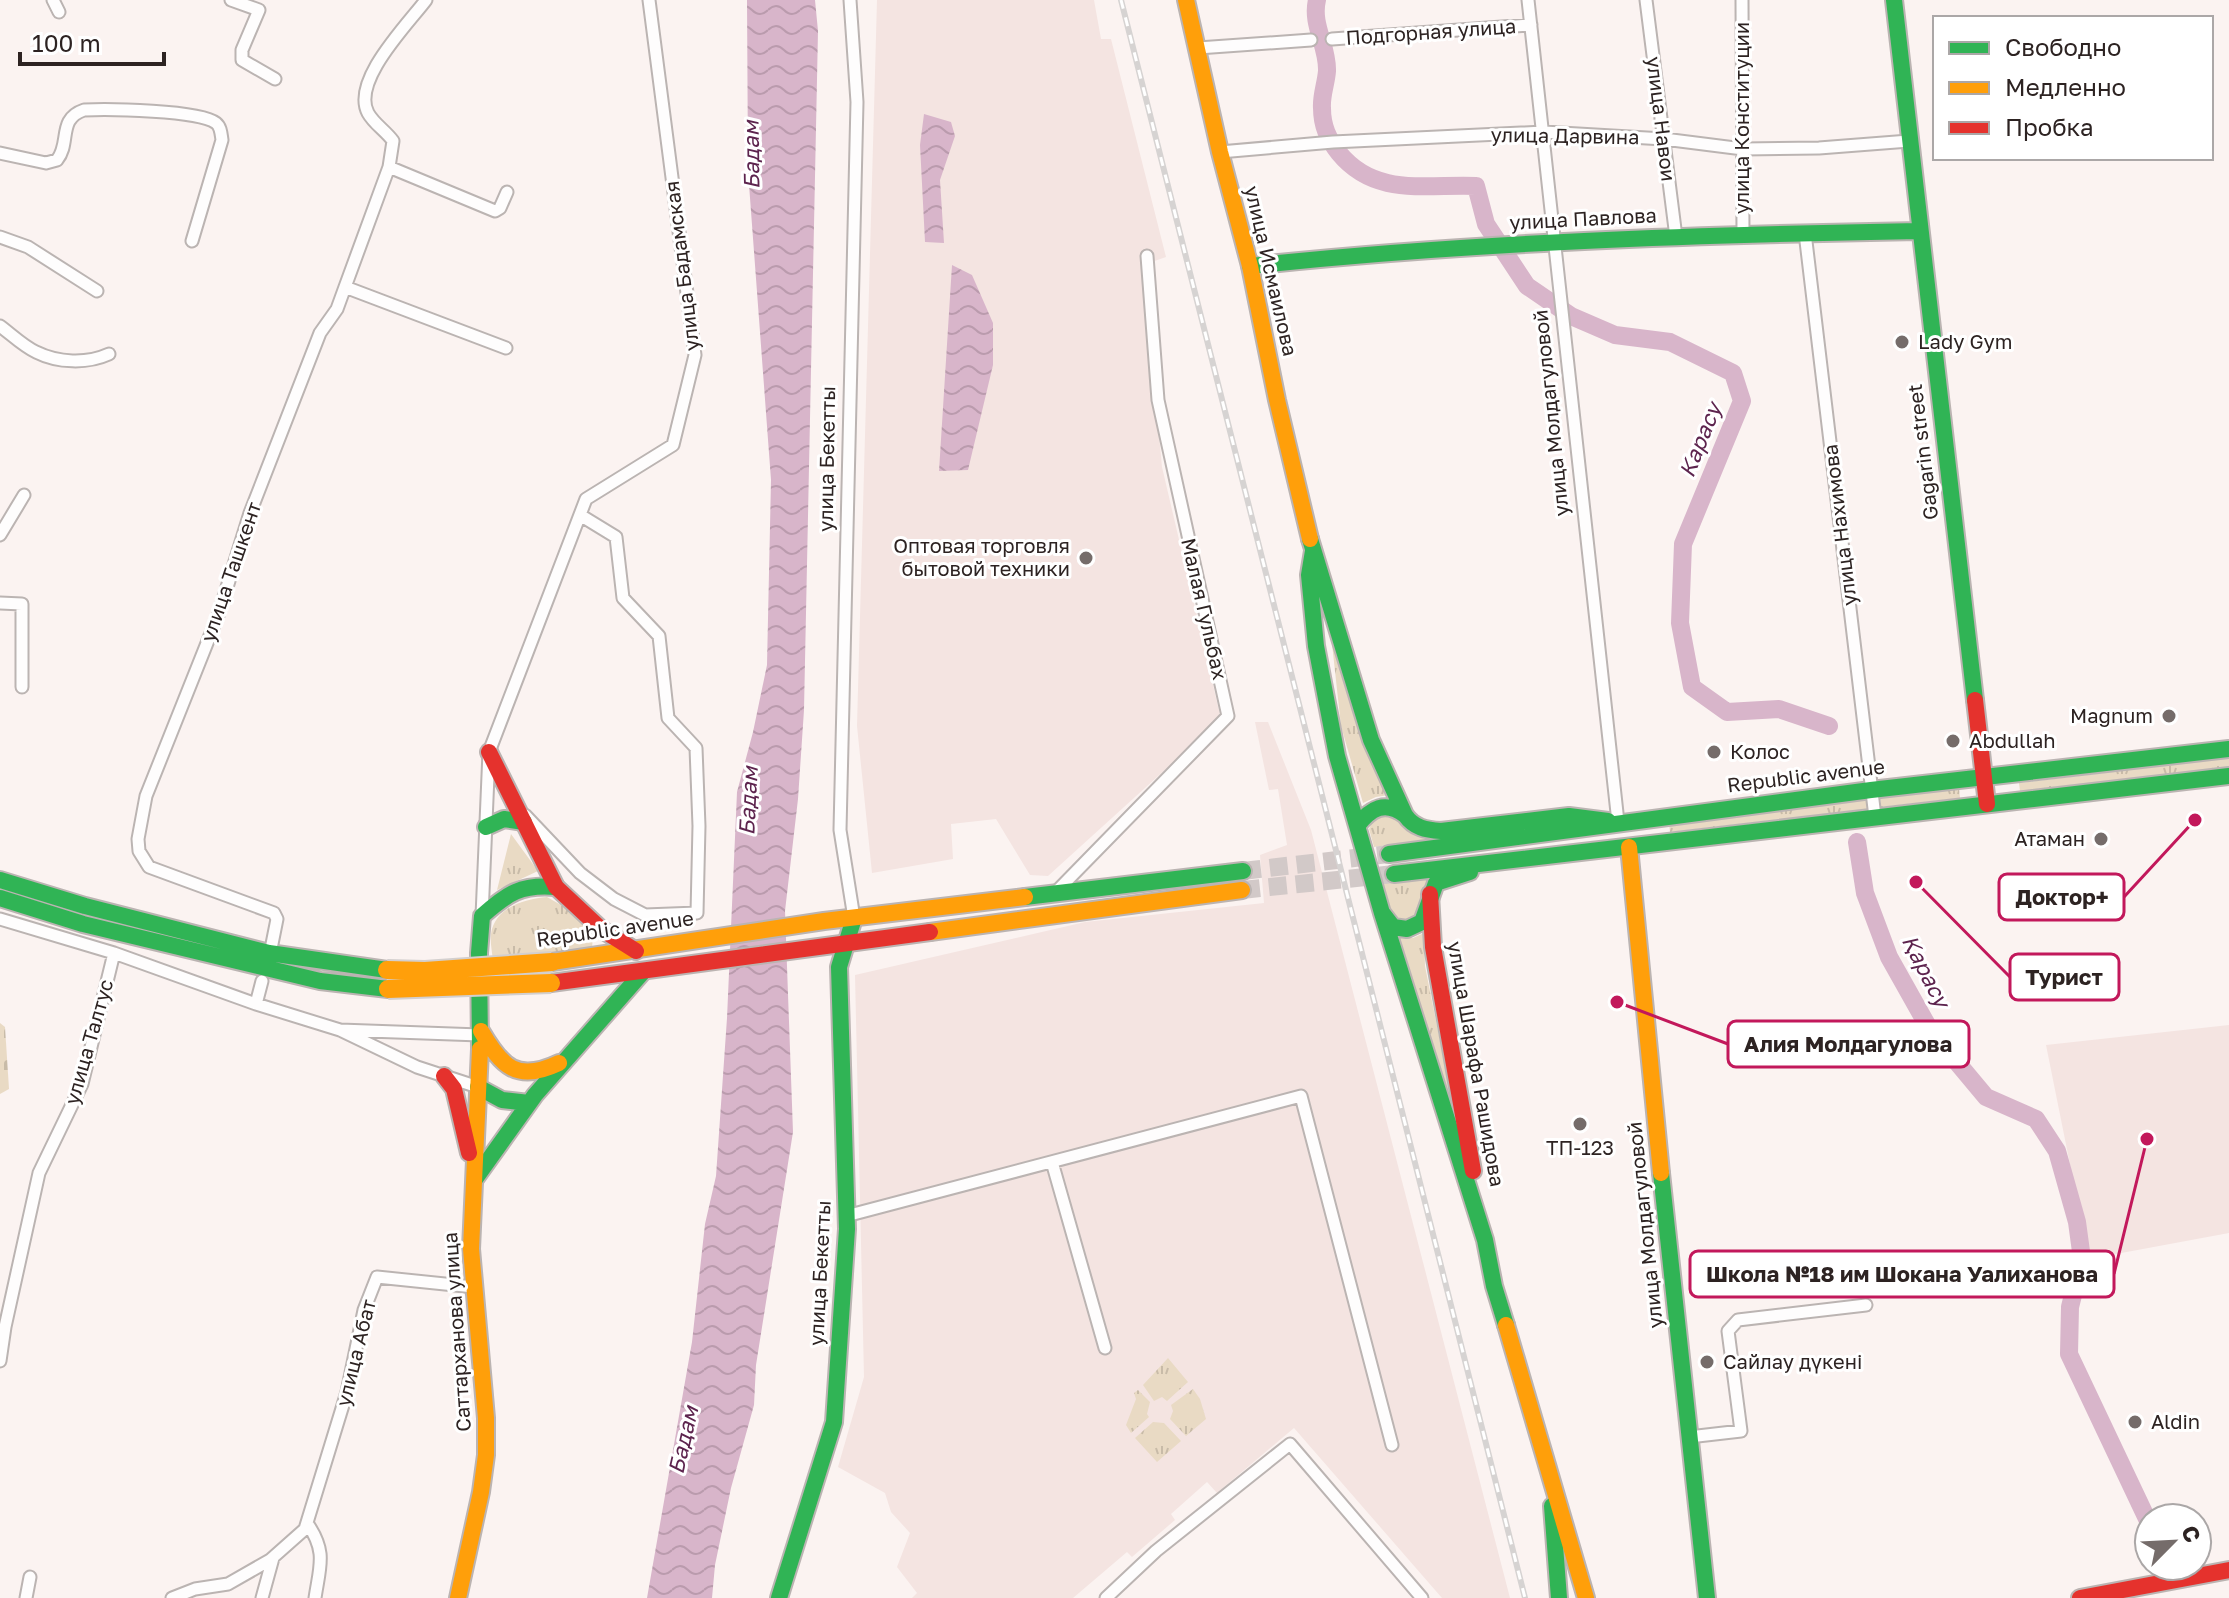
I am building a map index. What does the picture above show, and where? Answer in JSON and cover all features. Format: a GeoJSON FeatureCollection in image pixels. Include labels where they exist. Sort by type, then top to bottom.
{"type":"FeatureCollection","features":[{"type":"Feature","properties":{"kind":"main road","name":"улица Исмаилова"},"geometry":{"type":"LineString","coordinates":[[1186,0],[1220,152],[1250,266],[1277,400],[1313,551],[1371,740],[1405,815]]}},
{"type":"Feature","properties":{"kind":"main road","name":"Gagarin street"},"geometry":{"type":"LineString","coordinates":[[1894,0],[1987,804]]}},
{"type":"Feature","properties":{"kind":"main road","name":"улица Павлова"},"geometry":{"type":"LineString","coordinates":[[1250,266],[1554,241],[1919,231]]}},
{"type":"Feature","properties":{"kind":"main road","name":"улица Исмаилова"},"geometry":{"type":"LineString","coordinates":[[1313,551],[1309,575],[1316,646],[1337,756],[1382,913]]}},
{"type":"Feature","properties":{"kind":"main road","name":"Republic avenue"},"geometry":{"type":"LineString","coordinates":[[1389,854],[1871,790],[2229,749]]}},
{"type":"Feature","properties":{"kind":"main road"},"geometry":{"type":"LineString","coordinates":[[489,752],[556,887],[601,929],[636,951]]}},
{"type":"Feature","properties":{"kind":"main road"},"geometry":{"type":"LineString","coordinates":[[1394,874],[2229,776]]}},
{"type":"Feature","properties":{"kind":"main road"},"geometry":{"type":"LineString","coordinates":[[1357,826],[1372,809],[1386,804],[1397,807],[1410,824],[1424,830],[1441,831],[1569,816],[1618,822]]}},
{"type":"Feature","properties":{"kind":"main road"},"geometry":{"type":"LineString","coordinates":[[486,827],[497,820],[511,818],[524,822]]}},
{"type":"Feature","properties":{"kind":"main road"},"geometry":{"type":"LineString","coordinates":[[1382,913],[1393,927],[1407,929],[1422,922],[1436,883],[1460,873],[1575,859],[1622,847]]}},
{"type":"Feature","properties":{"kind":"main road","name":"улица Молдагуловой"},"geometry":{"type":"LineString","coordinates":[[1622,847],[1707,1598]]}},
{"type":"Feature","properties":{"kind":"main road","name":"Republic avenue"},"geometry":{"type":"LineString","coordinates":[[0,880],[85,906],[388,980],[425,971],[552,962],[848,918],[1243,871]]}},
{"type":"Feature","properties":{"kind":"main road"},"geometry":{"type":"LineString","coordinates":[[482,916],[507,893],[532,884],[556,887]]}},
{"type":"Feature","properties":{"kind":"main road","name":"Republic avenue"},"geometry":{"type":"LineString","coordinates":[[0,898],[83,924],[305,978],[551,983],[1242,890]]}},
{"type":"Feature","properties":{"kind":"main road","name":"улица Шарафа Рашидова"},"geometry":{"type":"LineString","coordinates":[[1430,894],[1433,947],[1494,1286],[1549,1473]]}},
{"type":"Feature","properties":{"kind":"main road","name":"улица Шарафа Рашидова"},"geometry":{"type":"LineString","coordinates":[[1382,913],[1485,1240]]}},
{"type":"Feature","properties":{"kind":"main road","name":"Саттарханова улица"},"geometry":{"type":"LineString","coordinates":[[458,1598],[486,1455],[486,1418],[471,1249],[482,916]]}},
{"type":"Feature","properties":{"kind":"main road","name":"улица Бекетты"},"geometry":{"type":"LineString","coordinates":[[779,1598],[834,1422],[846,1216],[839,967],[848,918]]}},
{"type":"Feature","properties":{"kind":"main road"},"geometry":{"type":"LineString","coordinates":[[599,956],[601,929]]}},
{"type":"Feature","properties":{"kind":"main road"},"geometry":{"type":"LineString","coordinates":[[474,1175],[529,1103],[642,973]]}},
{"type":"Feature","properties":{"kind":"main road"},"geometry":{"type":"LineString","coordinates":[[480,1032],[495,1056],[511,1069],[528,1074],[550,1068],[567,1058]]}},
{"type":"Feature","properties":{"kind":"main road"},"geometry":{"type":"LineString","coordinates":[[444,1076],[454,1089],[474,1175]]}},
{"type":"Feature","properties":{"kind":"main road"},"geometry":{"type":"LineString","coordinates":[[478,1087],[502,1100],[529,1103]]}},
{"type":"Feature","properties":{"kind":"main road"},"geometry":{"type":"LineString","coordinates":[[1549,1473],[1559,1598]]}},
{"type":"Feature","properties":{"kind":"main road"},"geometry":{"type":"LineString","coordinates":[[1549,1473],[1586,1598]]}},
{"type":"Feature","properties":{"kind":"main road"},"geometry":{"type":"LineString","coordinates":[[2080,1598],[2128,1593],[2229,1570]]}},
{"type":"Feature","properties":{"kind":"street"},"geometry":{"type":"LineString","coordinates":[[53,0],[59,12]]}},
{"type":"Feature","properties":{"kind":"street"},"geometry":{"type":"LineString","coordinates":[[231,0],[259,10],[242,50],[242,60],[275,79]]}},
{"type":"Feature","properties":{"kind":"street"},"geometry":{"type":"LineString","coordinates":[[426,0],[386,48],[372,75],[364,102],[369,116],[393,141],[389,167],[345,287],[506,348]]}},
{"type":"Feature","properties":{"kind":"street","name":"улица Бадамская"},"geometry":{"type":"LineString","coordinates":[[482,916],[489,752],[586,499],[673,445],[695,355],[649,0]]}},
{"type":"Feature","properties":{"kind":"street","name":"улица Бекетты"},"geometry":{"type":"LineString","coordinates":[[848,918],[840,830],[857,102],[850,0]]}},
{"type":"Feature","properties":{"kind":"street","name":"улица Молдагуловой"},"geometry":{"type":"LineString","coordinates":[[1528,0],[1618,822]]}},
{"type":"Feature","properties":{"kind":"street","name":"улица Навои"},"geometry":{"type":"LineString","coordinates":[[1646,0],[1676,237]]}},
{"type":"Feature","properties":{"kind":"street","name":"улица Конституции"},"geometry":{"type":"LineString","coordinates":[[1742,0],[1743,235]]}},
{"type":"Feature","properties":{"kind":"street","name":"Подгорная улица"},"geometry":{"type":"LineString","coordinates":[[1332,39],[1531,25]]}},
{"type":"Feature","properties":{"kind":"street"},"geometry":{"type":"LineString","coordinates":[[1198,48],[1311,40]]}},
{"type":"Feature","properties":{"kind":"street"},"geometry":{"type":"LineString","coordinates":[[0,153],[46,163],[57,160],[62,152],[65,125],[71,117],[84,110],[189,115],[209,120],[217,124],[222,140],[192,241]]}},
{"type":"Feature","properties":{"kind":"street","name":"улица Дарвина"},"geometry":{"type":"LineString","coordinates":[[1220,152],[1328,142],[1544,132],[1664,139],[1743,149],[1819,148],[1909,141]]}},
{"type":"Feature","properties":{"kind":"street"},"geometry":{"type":"LineString","coordinates":[[389,167],[495,211],[500,208],[507,192]]}},
{"type":"Feature","properties":{"kind":"street","name":"улица Нахимова"},"geometry":{"type":"LineString","coordinates":[[1805,233],[1875,817]]}},
{"type":"Feature","properties":{"kind":"street"},"geometry":{"type":"LineString","coordinates":[[0,237],[28,247],[97,291]]}},
{"type":"Feature","properties":{"kind":"street","name":"Малая Гульбах"},"geometry":{"type":"LineString","coordinates":[[1054,894],[1228,716],[1158,400],[1147,256]]}},
{"type":"Feature","properties":{"kind":"street","name":"улица Ташкент"},"geometry":{"type":"LineString","coordinates":[[272,944],[277,919],[274,913],[149,867],[139,851],[138,839],[146,796],[219,613],[250,513],[320,333],[337,309],[345,287]]}},
{"type":"Feature","properties":{"kind":"street"},"geometry":{"type":"LineString","coordinates":[[0,326],[36,353],[76,362],[95,361],[109,354]]}},
{"type":"Feature","properties":{"kind":"street"},"geometry":{"type":"LineString","coordinates":[[0,535],[24,495]]}},
{"type":"Feature","properties":{"kind":"street"},"geometry":{"type":"LineString","coordinates":[[514,802],[580,873],[614,899],[645,915],[697,913],[699,826],[696,748],[668,718],[659,636],[623,598],[616,537],[580,515]]}},
{"type":"Feature","properties":{"kind":"street"},"geometry":{"type":"LineString","coordinates":[[0,603],[22,604],[22,687]]}},
{"type":"Feature","properties":{"kind":"street"},"geometry":{"type":"LineString","coordinates":[[0,919],[114,953],[256,1004],[340,1030],[392,1055],[478,1087]]}},
{"type":"Feature","properties":{"kind":"street","name":"улица Талтус"},"geometry":{"type":"LineString","coordinates":[[0,1361],[39,1173],[82,1084],[114,953]]}},
{"type":"Feature","properties":{"kind":"street"},"geometry":{"type":"LineString","coordinates":[[256,1004],[262,981]]}},
{"type":"Feature","properties":{"kind":"street"},"geometry":{"type":"LineString","coordinates":[[340,1030],[480,1032]]}},
{"type":"Feature","properties":{"kind":"street"},"geometry":{"type":"LineString","coordinates":[[392,1055],[397,1031]]}},
{"type":"Feature","properties":{"kind":"street"},"geometry":{"type":"LineString","coordinates":[[846,1216],[1301,1096],[1392,1445]]}},
{"type":"Feature","properties":{"kind":"street"},"geometry":{"type":"LineString","coordinates":[[1052,1162],[1105,1348]]}},
{"type":"Feature","properties":{"kind":"street","name":"улица Абат"},"geometry":{"type":"LineString","coordinates":[[172,1598],[195,1589],[228,1584],[273,1558],[305,1529],[347,1392],[364,1310],[377,1277],[474,1287]]}},
{"type":"Feature","properties":{"kind":"street"},"geometry":{"type":"LineString","coordinates":[[1689,1437],[1741,1431],[1728,1331],[1731,1325],[1738,1320],[1866,1305]]}},
{"type":"Feature","properties":{"kind":"street"},"geometry":{"type":"LineString","coordinates":[[1106,1598],[1156,1551],[1290,1444],[1422,1598]]}},
{"type":"Feature","properties":{"kind":"street"},"geometry":{"type":"LineString","coordinates":[[307,1523],[320,1541],[321,1560],[315,1598]]}},
{"type":"Feature","properties":{"kind":"street"},"geometry":{"type":"LineString","coordinates":[[262,1598],[273,1558]]}},
{"type":"Feature","properties":{"kind":"street"},"geometry":{"type":"LineString","coordinates":[[26,1598],[30,1577]]}},
{"type":"Feature","properties":{"kind":"shaded area"},"geometry":{"type":"Polygon","coordinates":[[[877,0],[1094,0],[1101,39],[1111,39],[1166,257],[1143,265],[1162,467],[1221,719],[1048,876],[1030,875],[996,819],[951,824],[953,859],[872,873],[857,726],[877,0]]]}},
{"type":"Feature","properties":{"kind":"shaded area"},"geometry":{"type":"Polygon","coordinates":[[[1255,722],[1268,722],[1311,830],[1510,1598],[1442,1598],[1294,1428],[1217,1493],[1207,1482],[1171,1514],[1175,1520],[1132,1557],[1127,1552],[1073,1598],[912,1598],[917,1593],[897,1567],[910,1533],[891,1512],[885,1493],[838,1467],[864,1377],[855,975],[1085,922],[1264,903],[1260,855],[1287,845],[1278,789],[1269,790],[1255,722]]]}},
{"type":"Feature","properties":{"kind":"shaded area"},"geometry":{"type":"Polygon","coordinates":[[[2229,1025],[2229,1233],[2089,1259],[2046,1045],[2229,1025]]]}},
{"type":"Feature","properties":{"kind":"green space"},"geometry":{"type":"Polygon","coordinates":[[[1327,598],[1389,795],[1363,803],[1341,726],[1327,598]]]}},
{"type":"Feature","properties":{"kind":"green space"},"geometry":{"type":"Polygon","coordinates":[[[2229,758],[2229,767],[2020,791],[2019,783],[2229,758]]]}},
{"type":"Feature","properties":{"kind":"green space"},"geometry":{"type":"Polygon","coordinates":[[[1959,788],[1960,798],[1881,807],[1880,798],[1959,788]]]}},
{"type":"Feature","properties":{"kind":"green space"},"geometry":{"type":"Polygon","coordinates":[[[1866,799],[1867,809],[1670,832],[1669,823],[1866,799]]]}},
{"type":"Feature","properties":{"kind":"green space"},"geometry":{"type":"Polygon","coordinates":[[[1387,813],[1397,816],[1411,832],[1433,839],[1374,847],[1369,829],[1372,822],[1387,813]]]}},
{"type":"Feature","properties":{"kind":"green space"},"geometry":{"type":"Polygon","coordinates":[[[511,834],[538,871],[497,890],[511,834]]]}},
{"type":"Feature","properties":{"kind":"green space"},"geometry":{"type":"Polygon","coordinates":[[[1452,868],[1423,892],[1417,916],[1406,921],[1395,918],[1382,878],[1452,868]]]}},
{"type":"Feature","properties":{"kind":"green space"},"geometry":{"type":"Polygon","coordinates":[[[547,897],[575,913],[593,936],[592,948],[583,954],[493,960],[491,934],[498,917],[521,902],[547,897]]]}},
{"type":"Feature","properties":{"kind":"green space"},"geometry":{"type":"Polygon","coordinates":[[[1424,933],[1425,966],[1454,1111],[1398,938],[1413,938],[1424,933]]]}},
{"type":"Feature","properties":{"kind":"green space"},"geometry":{"type":"Polygon","coordinates":[[[0,1023],[5,1027],[9,1089],[0,1094],[0,1023]]]}},
{"type":"Feature","properties":{"kind":"green space"},"geometry":{"type":"Polygon","coordinates":[[[1168,1358],[1188,1382],[1167,1401],[1162,1397],[1154,1401],[1143,1385],[1168,1358]]]}},
{"type":"Feature","properties":{"kind":"green space"},"geometry":{"type":"Polygon","coordinates":[[[1193,1389],[1200,1399],[1206,1419],[1186,1436],[1170,1419],[1173,1411],[1171,1405],[1193,1389]]]}},
{"type":"Feature","properties":{"kind":"green space"},"geometry":{"type":"Polygon","coordinates":[[[1138,1390],[1150,1402],[1149,1417],[1131,1433],[1126,1425],[1136,1399],[1134,1393],[1138,1390]]]}},
{"type":"Feature","properties":{"kind":"green space"},"geometry":{"type":"Polygon","coordinates":[[[1153,1422],[1164,1423],[1181,1441],[1157,1462],[1135,1438],[1153,1422]]]}},
{"type":"Feature","properties":{"kind":"water","name":"Бадам"},"geometry":{"type":"Polygon","coordinates":[[[747,0],[815,0],[818,31],[804,710],[798,799],[785,911],[793,1132],[756,1365],[754,1405],[731,1488],[715,1565],[712,1598],[647,1598],[692,1342],[705,1224],[716,1176],[737,792],[767,665],[771,480],[748,171],[747,0]]]}},
{"type":"Feature","properties":{"kind":"water"},"geometry":{"type":"Polygon","coordinates":[[[924,114],[951,122],[955,136],[940,180],[944,243],[925,242],[920,145],[924,114]]]}},
{"type":"Feature","properties":{"kind":"water"},"geometry":{"type":"Polygon","coordinates":[[[952,265],[972,275],[993,323],[993,365],[968,470],[939,471],[952,265]]]}},
{"type":"Feature","properties":{"kind":"waterway","name":"Карасу"},"geometry":{"type":"LineString","coordinates":[[1317,0],[1316,18],[1327,62],[1323,121],[1332,143],[1353,167],[1368,176],[1402,185],[1476,186],[1486,224],[1527,286],[1571,316],[1615,335],[1670,342],[1733,373],[1742,401],[1683,544],[1680,623],[1692,687],[1727,712],[1779,709],[1829,726]]}},
{"type":"Feature","properties":{"kind":"waterway","name":"Қарасу"},"geometry":{"type":"LineString","coordinates":[[1857,842],[1865,893],[1889,957],[1930,1030],[1986,1097],[2036,1119],[2057,1151],[2077,1222],[2082,1259],[2070,1307],[2069,1354],[2139,1502]]}},
{"type":"Feature","properties":{"kind":"tunnel"},"geometry":{"type":"LineString","coordinates":[[1243,871],[1389,854]]}},
{"type":"Feature","properties":{"kind":"tunnel"},"geometry":{"type":"LineString","coordinates":[[1242,890],[1394,874]]}},
{"type":"Feature","properties":{"kind":"railway"},"geometry":{"type":"LineString","coordinates":[[1121,0],[1525,1598]]}},
{"type":"Feature","properties":{"kind":"traffic: fast"},"geometry":{"type":"LineString","coordinates":[[1894,0],[1975,700]]}},
{"type":"Feature","properties":{"kind":"traffic: fast"},"geometry":{"type":"LineString","coordinates":[[1250,266],[1417,251],[1584,241],[1919,231]]}},
{"type":"Feature","properties":{"kind":"traffic: fast"},"geometry":{"type":"LineString","coordinates":[[1310,539],[1371,740],[1405,815],[1412,823],[1421,828],[1441,831],[1569,816],[1608,821]]}},
{"type":"Feature","properties":{"kind":"traffic: fast"},"geometry":{"type":"LineString","coordinates":[[1313,551],[1309,575],[1316,646],[1337,756],[1382,913],[1485,1240],[1506,1325]]}},
{"type":"Feature","properties":{"kind":"traffic: fast"},"geometry":{"type":"LineString","coordinates":[[1389,854],[1871,790],[2229,749]]}},
{"type":"Feature","properties":{"kind":"traffic: fast"},"geometry":{"type":"LineString","coordinates":[[1394,874],[2229,776]]}},
{"type":"Feature","properties":{"kind":"traffic: fast"},"geometry":{"type":"LineString","coordinates":[[1357,826],[1379,808],[1391,808],[1405,815]]}},
{"type":"Feature","properties":{"kind":"traffic: fast"},"geometry":{"type":"LineString","coordinates":[[486,827],[504,819],[524,822]]}},
{"type":"Feature","properties":{"kind":"traffic: fast"},"geometry":{"type":"LineString","coordinates":[[1025,897],[1243,871]]}},
{"type":"Feature","properties":{"kind":"traffic: fast"},"geometry":{"type":"LineString","coordinates":[[1383,914],[1393,927],[1407,929],[1422,922],[1436,883],[1470,872]]}},
{"type":"Feature","properties":{"kind":"traffic: fast"},"geometry":{"type":"LineString","coordinates":[[0,880],[85,906],[269,953],[387,970]]}},
{"type":"Feature","properties":{"kind":"traffic: fast"},"geometry":{"type":"LineString","coordinates":[[480,1049],[479,953],[482,916],[516,892],[533,887],[556,887]]}},
{"type":"Feature","properties":{"kind":"traffic: fast"},"geometry":{"type":"LineString","coordinates":[[0,898],[83,924],[320,981],[388,989]]}},
{"type":"Feature","properties":{"kind":"traffic: fast"},"geometry":{"type":"LineString","coordinates":[[779,1598],[834,1422],[847,1229],[839,967],[854,918]]}},
{"type":"Feature","properties":{"kind":"traffic: fast"},"geometry":{"type":"LineString","coordinates":[[475,1179],[535,1095],[642,973]]}},
{"type":"Feature","properties":{"kind":"traffic: fast"},"geometry":{"type":"LineString","coordinates":[[478,1087],[502,1100],[529,1103]]}},
{"type":"Feature","properties":{"kind":"traffic: fast"},"geometry":{"type":"LineString","coordinates":[[1661,1173],[1707,1598]]}},
{"type":"Feature","properties":{"kind":"traffic: fast"},"geometry":{"type":"LineString","coordinates":[[1552,1506],[1559,1598]]}},
{"type":"Feature","properties":{"kind":"traffic: slow"},"geometry":{"type":"LineString","coordinates":[[1186,0],[1220,152],[1250,266],[1310,539]]}},
{"type":"Feature","properties":{"kind":"traffic: slow"},"geometry":{"type":"LineString","coordinates":[[1629,847],[1661,1173]]}},
{"type":"Feature","properties":{"kind":"traffic: slow"},"geometry":{"type":"LineString","coordinates":[[930,932],[1242,890]]}},
{"type":"Feature","properties":{"kind":"traffic: slow"},"geometry":{"type":"LineString","coordinates":[[552,962],[824,921],[1025,897]]}},
{"type":"Feature","properties":{"kind":"traffic: slow"},"geometry":{"type":"LineString","coordinates":[[387,970],[425,971],[552,962]]}},
{"type":"Feature","properties":{"kind":"traffic: slow"},"geometry":{"type":"LineString","coordinates":[[388,989],[551,983]]}},
{"type":"Feature","properties":{"kind":"traffic: slow"},"geometry":{"type":"LineString","coordinates":[[481,1031],[496,1054],[512,1068],[532,1072],[559,1063]]}},
{"type":"Feature","properties":{"kind":"traffic: slow"},"geometry":{"type":"LineString","coordinates":[[458,1598],[486,1455],[486,1418],[471,1249],[480,1049]]}},
{"type":"Feature","properties":{"kind":"traffic: slow"},"geometry":{"type":"LineString","coordinates":[[1506,1325],[1586,1598]]}},
{"type":"Feature","properties":{"kind":"traffic: jam"},"geometry":{"type":"LineString","coordinates":[[1975,700],[1987,804]]}},
{"type":"Feature","properties":{"kind":"traffic: jam"},"geometry":{"type":"LineString","coordinates":[[489,752],[556,887],[601,929],[636,951]]}},
{"type":"Feature","properties":{"kind":"traffic: jam"},"geometry":{"type":"LineString","coordinates":[[1430,894],[1433,947],[1473,1171]]}},
{"type":"Feature","properties":{"kind":"traffic: jam"},"geometry":{"type":"LineString","coordinates":[[551,983],[930,932]]}},
{"type":"Feature","properties":{"kind":"traffic: jam"},"geometry":{"type":"LineString","coordinates":[[444,1076],[454,1089],[469,1153]]}},
{"type":"Feature","properties":{"kind":"traffic: jam"},"geometry":{"type":"LineString","coordinates":[[2080,1598],[2229,1570]]}},
{"type":"Feature","properties":{"kind":"place","name":"Lady Gym"},"geometry":{"type":"Point","coordinates":[1902,342]}},
{"type":"Feature","properties":{"kind":"place","name":"Оптовая торговля бытовой техники"},"geometry":{"type":"Point","coordinates":[1086,558]}},
{"type":"Feature","properties":{"kind":"place","name":"Magnum"},"geometry":{"type":"Point","coordinates":[2169,716]}},
{"type":"Feature","properties":{"kind":"place","name":"Аbdullah"},"geometry":{"type":"Point","coordinates":[1953,741]}},
{"type":"Feature","properties":{"kind":"place","name":"Колос"},"geometry":{"type":"Point","coordinates":[1714,752]}},
{"type":"Feature","properties":{"kind":"place","name":"Доктор+"},"geometry":{"type":"Point","coordinates":[2195,820]}},
{"type":"Feature","properties":{"kind":"place","name":"Атаман"},"geometry":{"type":"Point","coordinates":[2101,839]}},
{"type":"Feature","properties":{"kind":"place","name":"Турист"},"geometry":{"type":"Point","coordinates":[1916,882]}},
{"type":"Feature","properties":{"kind":"place","name":"Алия Молдагулова"},"geometry":{"type":"Point","coordinates":[1617,1002]}},
{"type":"Feature","properties":{"kind":"place","name":"ТП-123"},"geometry":{"type":"Point","coordinates":[1580,1124]}},
{"type":"Feature","properties":{"kind":"place","name":"Школа №18 им Шокана Уалиханова"},"geometry":{"type":"Point","coordinates":[2147,1139]}},
{"type":"Feature","properties":{"kind":"place","name":"Сайлау дүкені"},"geometry":{"type":"Point","coordinates":[1707,1362]}},
{"type":"Feature","properties":{"kind":"place","name":"Aldin"},"geometry":{"type":"Point","coordinates":[2135,1422]}}]}
